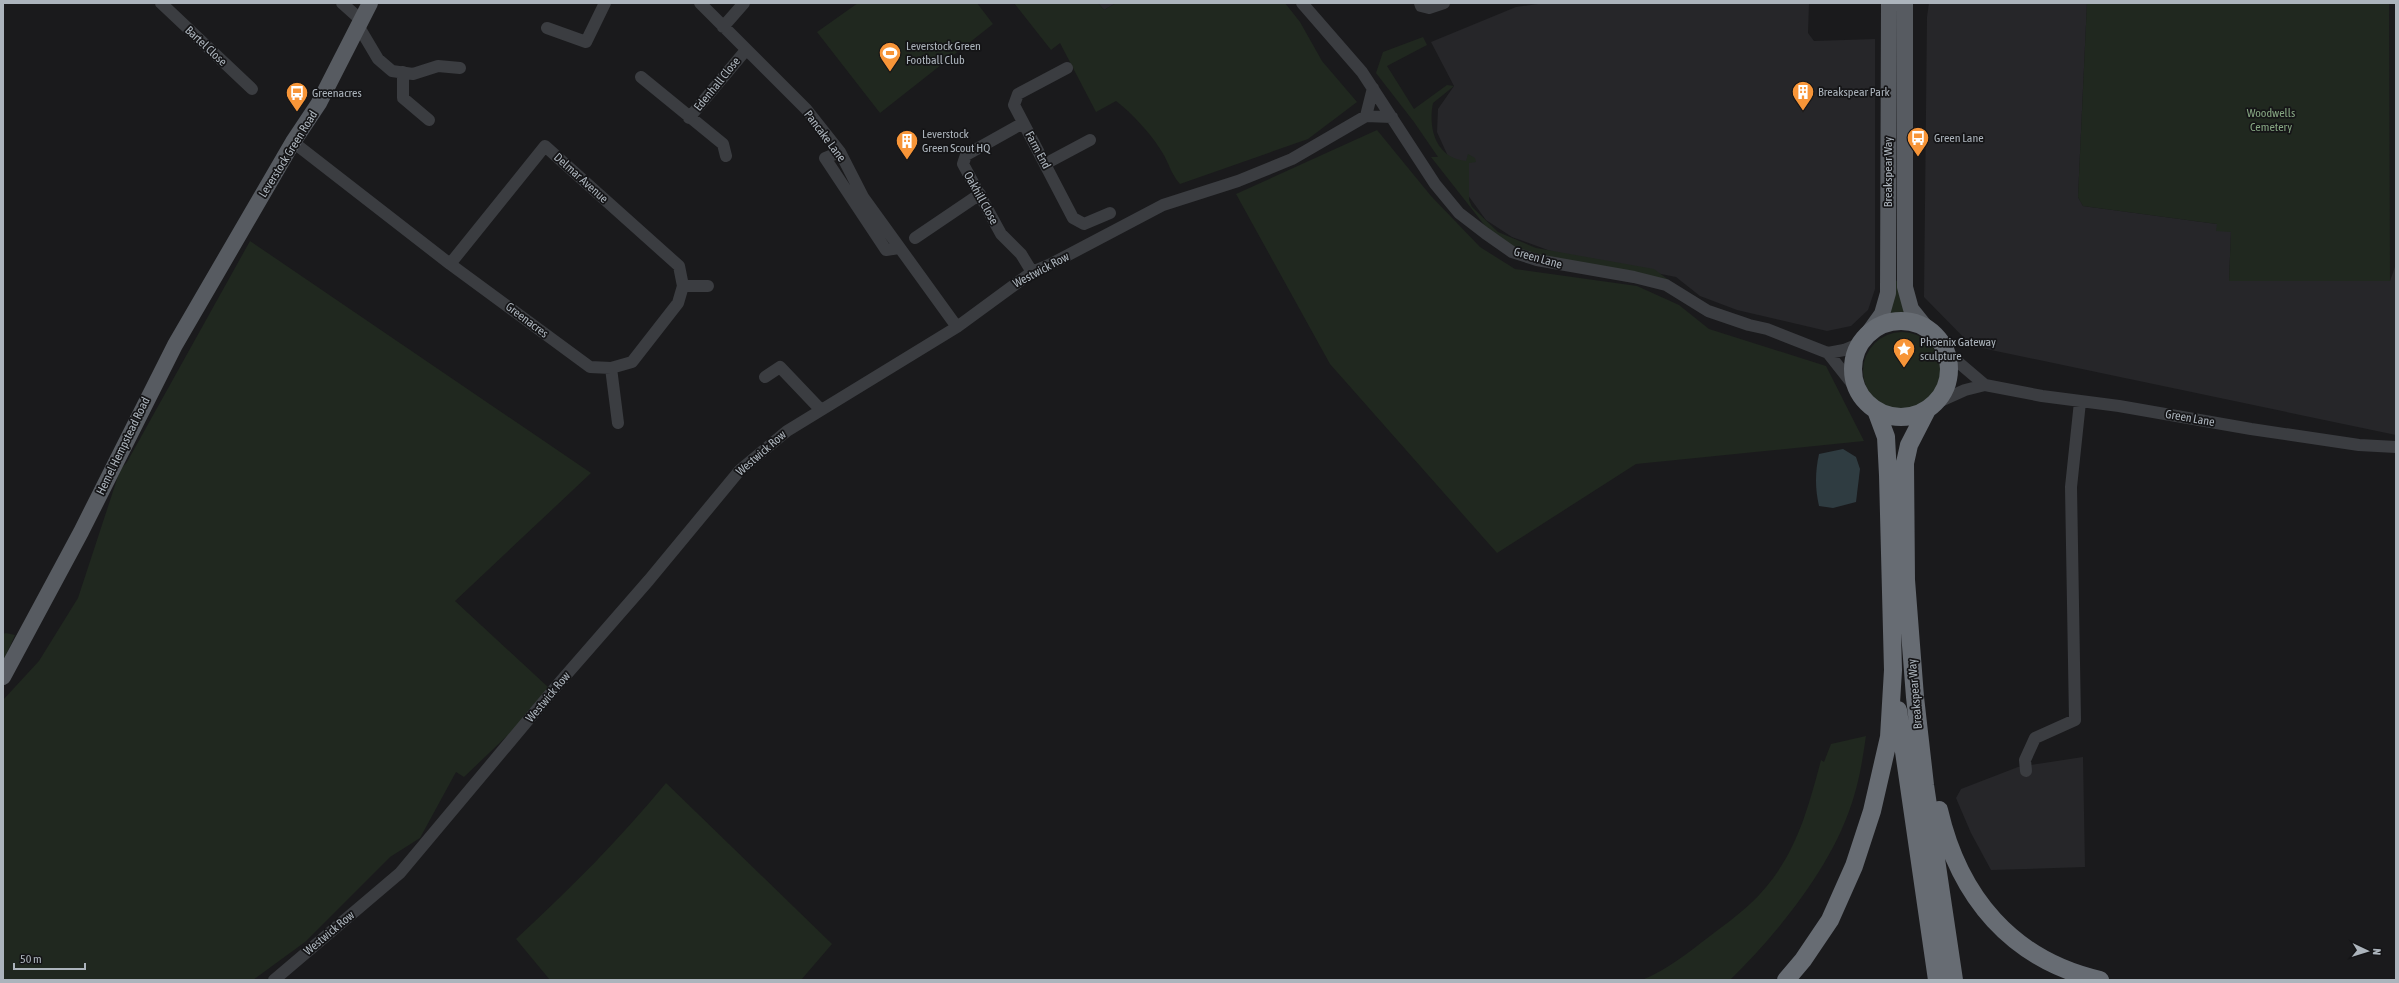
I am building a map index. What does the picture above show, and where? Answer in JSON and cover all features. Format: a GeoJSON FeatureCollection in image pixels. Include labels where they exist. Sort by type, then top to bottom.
{"type":"FeatureCollection","features":[{"type":"Feature","properties":{"kind":"highway"},"geometry":{"type":"LineString","coordinates":[[1903,321],[1916,323],[1927,329],[1938,338],[1946,351],[1949,364],[1948,378],[1944,392],[1932,406],[1918,415],[1902,417],[1886,415],[1876,410],[1866,402],[1858,391],[1853,375],[1854,358],[1864,339],[1878,327],[1890,322],[1903,321]]}},
{"type":"Feature","properties":{"kind":"highway","name":"Breakspear Way"},"geometry":{"type":"LineString","coordinates":[[1932,406],[1909,444],[1905,463],[1906,580],[1915,697],[1924,778],[1954,980]]}},
{"type":"Feature","properties":{"kind":"highway","name":"Breakspear Way"},"geometry":{"type":"LineString","coordinates":[[1876,410],[1886,439],[1893,670]]}},
{"type":"Feature","properties":{"kind":"highway"},"geometry":{"type":"LineString","coordinates":[[1786,980],[1803,960],[1830,920],[1860,850],[1872,811],[1889,737],[1893,670]]}},
{"type":"Feature","properties":{"kind":"highway"},"geometry":{"type":"LineString","coordinates":[[1893,670],[1937,980]]}},
{"type":"Feature","properties":{"kind":"highway"},"geometry":{"type":"LineString","coordinates":[[1915,697],[1939,812],[1950,849],[1979,903],[2018,944],[2032,954],[2053,965],[2100,980]]}},
{"type":"Feature","properties":{"kind":"main road","name":"Leverstock Green Road"},"geometry":{"type":"LineString","coordinates":[[248,218],[293,142],[319,103],[370,3]]}},
{"type":"Feature","properties":{"kind":"main road","name":"Breakspear Way"},"geometry":{"type":"LineString","coordinates":[[1864,339],[1882,314],[1888,293],[1888,3]]}},
{"type":"Feature","properties":{"kind":"main road","name":"Breakspear Way"},"geometry":{"type":"LineString","coordinates":[[1905,3],[1905,287],[1911,308],[1927,329]]}},
{"type":"Feature","properties":{"kind":"main road","name":"Hemel Hempstead Road"},"geometry":{"type":"LineString","coordinates":[[3,677],[81,532],[175,345],[248,218]]}},
{"type":"Feature","properties":{"kind":"street","name":"Bartel Close"},"geometry":{"type":"LineString","coordinates":[[161,3],[252,89]]}},
{"type":"Feature","properties":{"kind":"street"},"geometry":{"type":"LineString","coordinates":[[342,3],[360,23],[378,59],[392,71],[413,74],[438,66],[460,68]]}},
{"type":"Feature","properties":{"kind":"street"},"geometry":{"type":"LineString","coordinates":[[547,28],[586,42],[605,3]]}},
{"type":"Feature","properties":{"kind":"street","name":"Pancake Lane"},"geometry":{"type":"LineString","coordinates":[[700,3],[806,109],[840,152],[859,199]]}},
{"type":"Feature","properties":{"kind":"street"},"geometry":{"type":"LineString","coordinates":[[724,27],[744,3]]}},
{"type":"Feature","properties":{"kind":"street","name":"Green Lane"},"geometry":{"type":"LineString","coordinates":[[1302,3],[1348,53],[1373,88],[1435,184],[1459,212],[1512,252],[1562,266],[1634,277],[1666,286],[1708,310],[1749,325],[1767,328],[1828,353],[1858,391]]}},
{"type":"Feature","properties":{"kind":"street"},"geometry":{"type":"LineString","coordinates":[[1420,3],[1421,6],[1429,8],[1444,3]]}},
{"type":"Feature","properties":{"kind":"street","name":"Edenhall Close"},"geometry":{"type":"LineString","coordinates":[[690,118],[746,50]]}},
{"type":"Feature","properties":{"kind":"street","name":"Farm End"},"geometry":{"type":"LineString","coordinates":[[1068,68],[1018,94],[1014,105],[1074,218],[1084,224],[1110,213]]}},
{"type":"Feature","properties":{"kind":"street"},"geometry":{"type":"LineString","coordinates":[[403,72],[403,98],[429,120]]}},
{"type":"Feature","properties":{"kind":"street","name":"Edenhall Close"},"geometry":{"type":"LineString","coordinates":[[641,77],[723,144],[726,156]]}},
{"type":"Feature","properties":{"kind":"street"},"geometry":{"type":"LineString","coordinates":[[1373,88],[1366,116],[1392,117]]}},
{"type":"Feature","properties":{"kind":"street","name":"Westwick Row"},"geometry":{"type":"LineString","coordinates":[[274,980],[400,873],[560,682],[649,580],[740,470],[787,431],[820,409],[865,385],[957,327],[1032,272],[1051,264],[1163,205],[1238,181],[1292,159],[1366,116]]}},
{"type":"Feature","properties":{"kind":"street","name":"Oakhill Close"},"geometry":{"type":"LineString","coordinates":[[1024,123],[966,155],[963,164],[1001,234],[1021,254],[1032,272]]}},
{"type":"Feature","properties":{"kind":"street"},"geometry":{"type":"LineString","coordinates":[[1045,164],[1090,140]]}},
{"type":"Feature","properties":{"kind":"street","name":"Greenacres"},"geometry":{"type":"LineString","coordinates":[[293,142],[450,264],[590,367],[611,368]]}},
{"type":"Feature","properties":{"kind":"street","name":"Delmar Avenue"},"geometry":{"type":"LineString","coordinates":[[450,264],[545,146],[679,266],[683,286]]}},
{"type":"Feature","properties":{"kind":"street"},"geometry":{"type":"LineString","coordinates":[[840,152],[825,158],[859,199],[886,250],[899,248],[957,327]]}},
{"type":"Feature","properties":{"kind":"street"},"geometry":{"type":"LineString","coordinates":[[915,238],[980,194]]}},
{"type":"Feature","properties":{"kind":"street"},"geometry":{"type":"LineString","coordinates":[[618,423],[611,368],[632,362],[678,303],[683,286],[708,286]]}},
{"type":"Feature","properties":{"kind":"street"},"geometry":{"type":"LineString","coordinates":[[1828,353],[1844,350],[1864,339]]}},
{"type":"Feature","properties":{"kind":"street"},"geometry":{"type":"LineString","coordinates":[[1946,351],[1985,385]]}},
{"type":"Feature","properties":{"kind":"street"},"geometry":{"type":"LineString","coordinates":[[765,377],[780,367],[820,409]]}},
{"type":"Feature","properties":{"kind":"street","name":"Green Lane"},"geometry":{"type":"LineString","coordinates":[[1932,406],[1965,390],[1985,385],[2080,402],[2119,406],[2359,445],[2396,447]]}},
{"type":"Feature","properties":{"kind":"street"},"geometry":{"type":"LineString","coordinates":[[2026,771],[2025,760],[2035,738],[2075,720],[2071,487],[2080,402]]}},
{"type":"Feature","properties":{"kind":"shaded area"},"geometry":{"type":"Polygon","coordinates":[[[1098,3],[1116,3],[1104,10],[1098,3]]]}},
{"type":"Feature","properties":{"kind":"shaded area"},"geometry":{"type":"Polygon","coordinates":[[[1545,3],[1809,3],[1808,33],[1814,41],[1875,39],[1875,289],[1868,310],[1851,326],[1827,331],[1737,310],[1700,296],[1676,277],[1556,253],[1512,237],[1486,220],[1462,187],[1437,132],[1438,109],[1454,86],[1431,42],[1516,7],[1545,3]]]}},
{"type":"Feature","properties":{"kind":"shaded area"},"geometry":{"type":"Polygon","coordinates":[[[1929,3],[2087,3],[2078,197],[2083,206],[2217,224],[2231,232],[2229,281],[2390,281],[2396,264],[2396,435],[1972,346],[1924,297],[1927,17],[1929,3]]]}},
{"type":"Feature","properties":{"kind":"shaded area"},"geometry":{"type":"Polygon","coordinates":[[[1843,449],[1856,457],[1860,469],[1856,502],[1833,508],[1819,506],[1816,480],[1819,454],[1843,449]]]}},
{"type":"Feature","properties":{"kind":"shaded area"},"geometry":{"type":"Polygon","coordinates":[[[2083,757],[2085,867],[1991,870],[1971,833],[1956,798],[1961,789],[2018,767],[2083,757]]]}},
{"type":"Feature","properties":{"kind":"green space","name":"Leverstock Green Football Club"},"geometry":{"type":"Polygon","coordinates":[[[858,3],[977,3],[993,24],[880,113],[817,32],[858,3]]]}},
{"type":"Feature","properties":{"kind":"green space"},"geometry":{"type":"Polygon","coordinates":[[[1014,3],[1098,3],[1104,10],[1116,3],[1285,3],[1300,22],[1322,61],[1357,102],[1308,139],[1180,184],[1158,146],[1128,111],[1116,101],[1096,112],[1060,43],[1051,50],[1014,3]]]}},
{"type":"Feature","properties":{"kind":"green space","name":"Woodwells Cemetery"},"geometry":{"type":"Polygon","coordinates":[[[2087,3],[2389,3],[2390,281],[2229,281],[2231,232],[2216,231],[2217,224],[2083,206],[2078,197],[2087,3]]]}},
{"type":"Feature","properties":{"kind":"green space"},"geometry":{"type":"Polygon","coordinates":[[[1423,37],[1427,45],[1387,66],[1414,109],[1447,85],[1454,86],[1433,103],[1433,131],[1436,140],[1447,154],[1455,159],[1466,161],[1468,154],[1475,158],[1476,162],[1469,163],[1469,200],[1472,207],[1498,232],[1536,248],[1654,269],[1674,284],[1552,262],[1519,250],[1493,236],[1431,157],[1438,157],[1414,122],[1376,73],[1383,52],[1423,37]]]}},
{"type":"Feature","properties":{"kind":"green space"},"geometry":{"type":"Polygon","coordinates":[[[1377,130],[1431,196],[1480,247],[1515,269],[1637,286],[1679,305],[1709,329],[1826,366],[1864,441],[1636,464],[1497,553],[1330,364],[1236,194],[1377,130]]]}},
{"type":"Feature","properties":{"kind":"green space"},"geometry":{"type":"Polygon","coordinates":[[[250,241],[591,473],[455,601],[549,688],[534,710],[464,777],[456,772],[420,838],[390,857],[305,942],[253,980],[3,980],[3,700],[39,661],[78,598],[120,470],[127,462],[250,241]]]}},
{"type":"Feature","properties":{"kind":"green space"},"geometry":{"type":"Polygon","coordinates":[[[1894,281],[1901,281],[1908,318],[1889,319],[1894,281]]]}},
{"type":"Feature","properties":{"kind":"green space"},"geometry":{"type":"Polygon","coordinates":[[[1902,332],[1917,335],[1929,344],[1938,356],[1941,371],[1938,386],[1929,398],[1917,407],[1902,410],[1887,407],[1875,398],[1866,386],[1863,371],[1866,356],[1875,344],[1887,335],[1902,332]]]}},
{"type":"Feature","properties":{"kind":"green space"},"geometry":{"type":"Polygon","coordinates":[[[6,633],[15,635],[3,662],[3,634],[6,633]]]}},
{"type":"Feature","properties":{"kind":"green space"},"geometry":{"type":"Polygon","coordinates":[[[1866,736],[1860,774],[1854,796],[1834,846],[1803,895],[1786,918],[1749,961],[1730,980],[1642,980],[1678,960],[1740,913],[1764,889],[1777,873],[1796,838],[1810,801],[1821,760],[1824,762],[1831,744],[1866,736]]]}},
{"type":"Feature","properties":{"kind":"green space"},"geometry":{"type":"Polygon","coordinates":[[[666,783],[832,944],[801,980],[550,980],[516,939],[594,864],[649,804],[666,783]]]}},
{"type":"Feature","properties":{"kind":"place","name":"Leverstock Green Football Club"},"geometry":{"type":"Point","coordinates":[890,72]}},
{"type":"Feature","properties":{"kind":"place","name":"Greenacres"},"geometry":{"type":"Point","coordinates":[297,112]}},
{"type":"Feature","properties":{"kind":"place","name":"Breakspear Park"},"geometry":{"type":"Point","coordinates":[1803,112]}},
{"type":"Feature","properties":{"kind":"place","name":"Green Lane"},"geometry":{"type":"Point","coordinates":[1918,158]}},
{"type":"Feature","properties":{"kind":"place","name":"Leverstock Green Scout HQ"},"geometry":{"type":"Point","coordinates":[907,160]}},
{"type":"Feature","properties":{"kind":"place","name":"Phoenix Gateway sculpture"},"geometry":{"type":"Point","coordinates":[1904,368]}}]}
